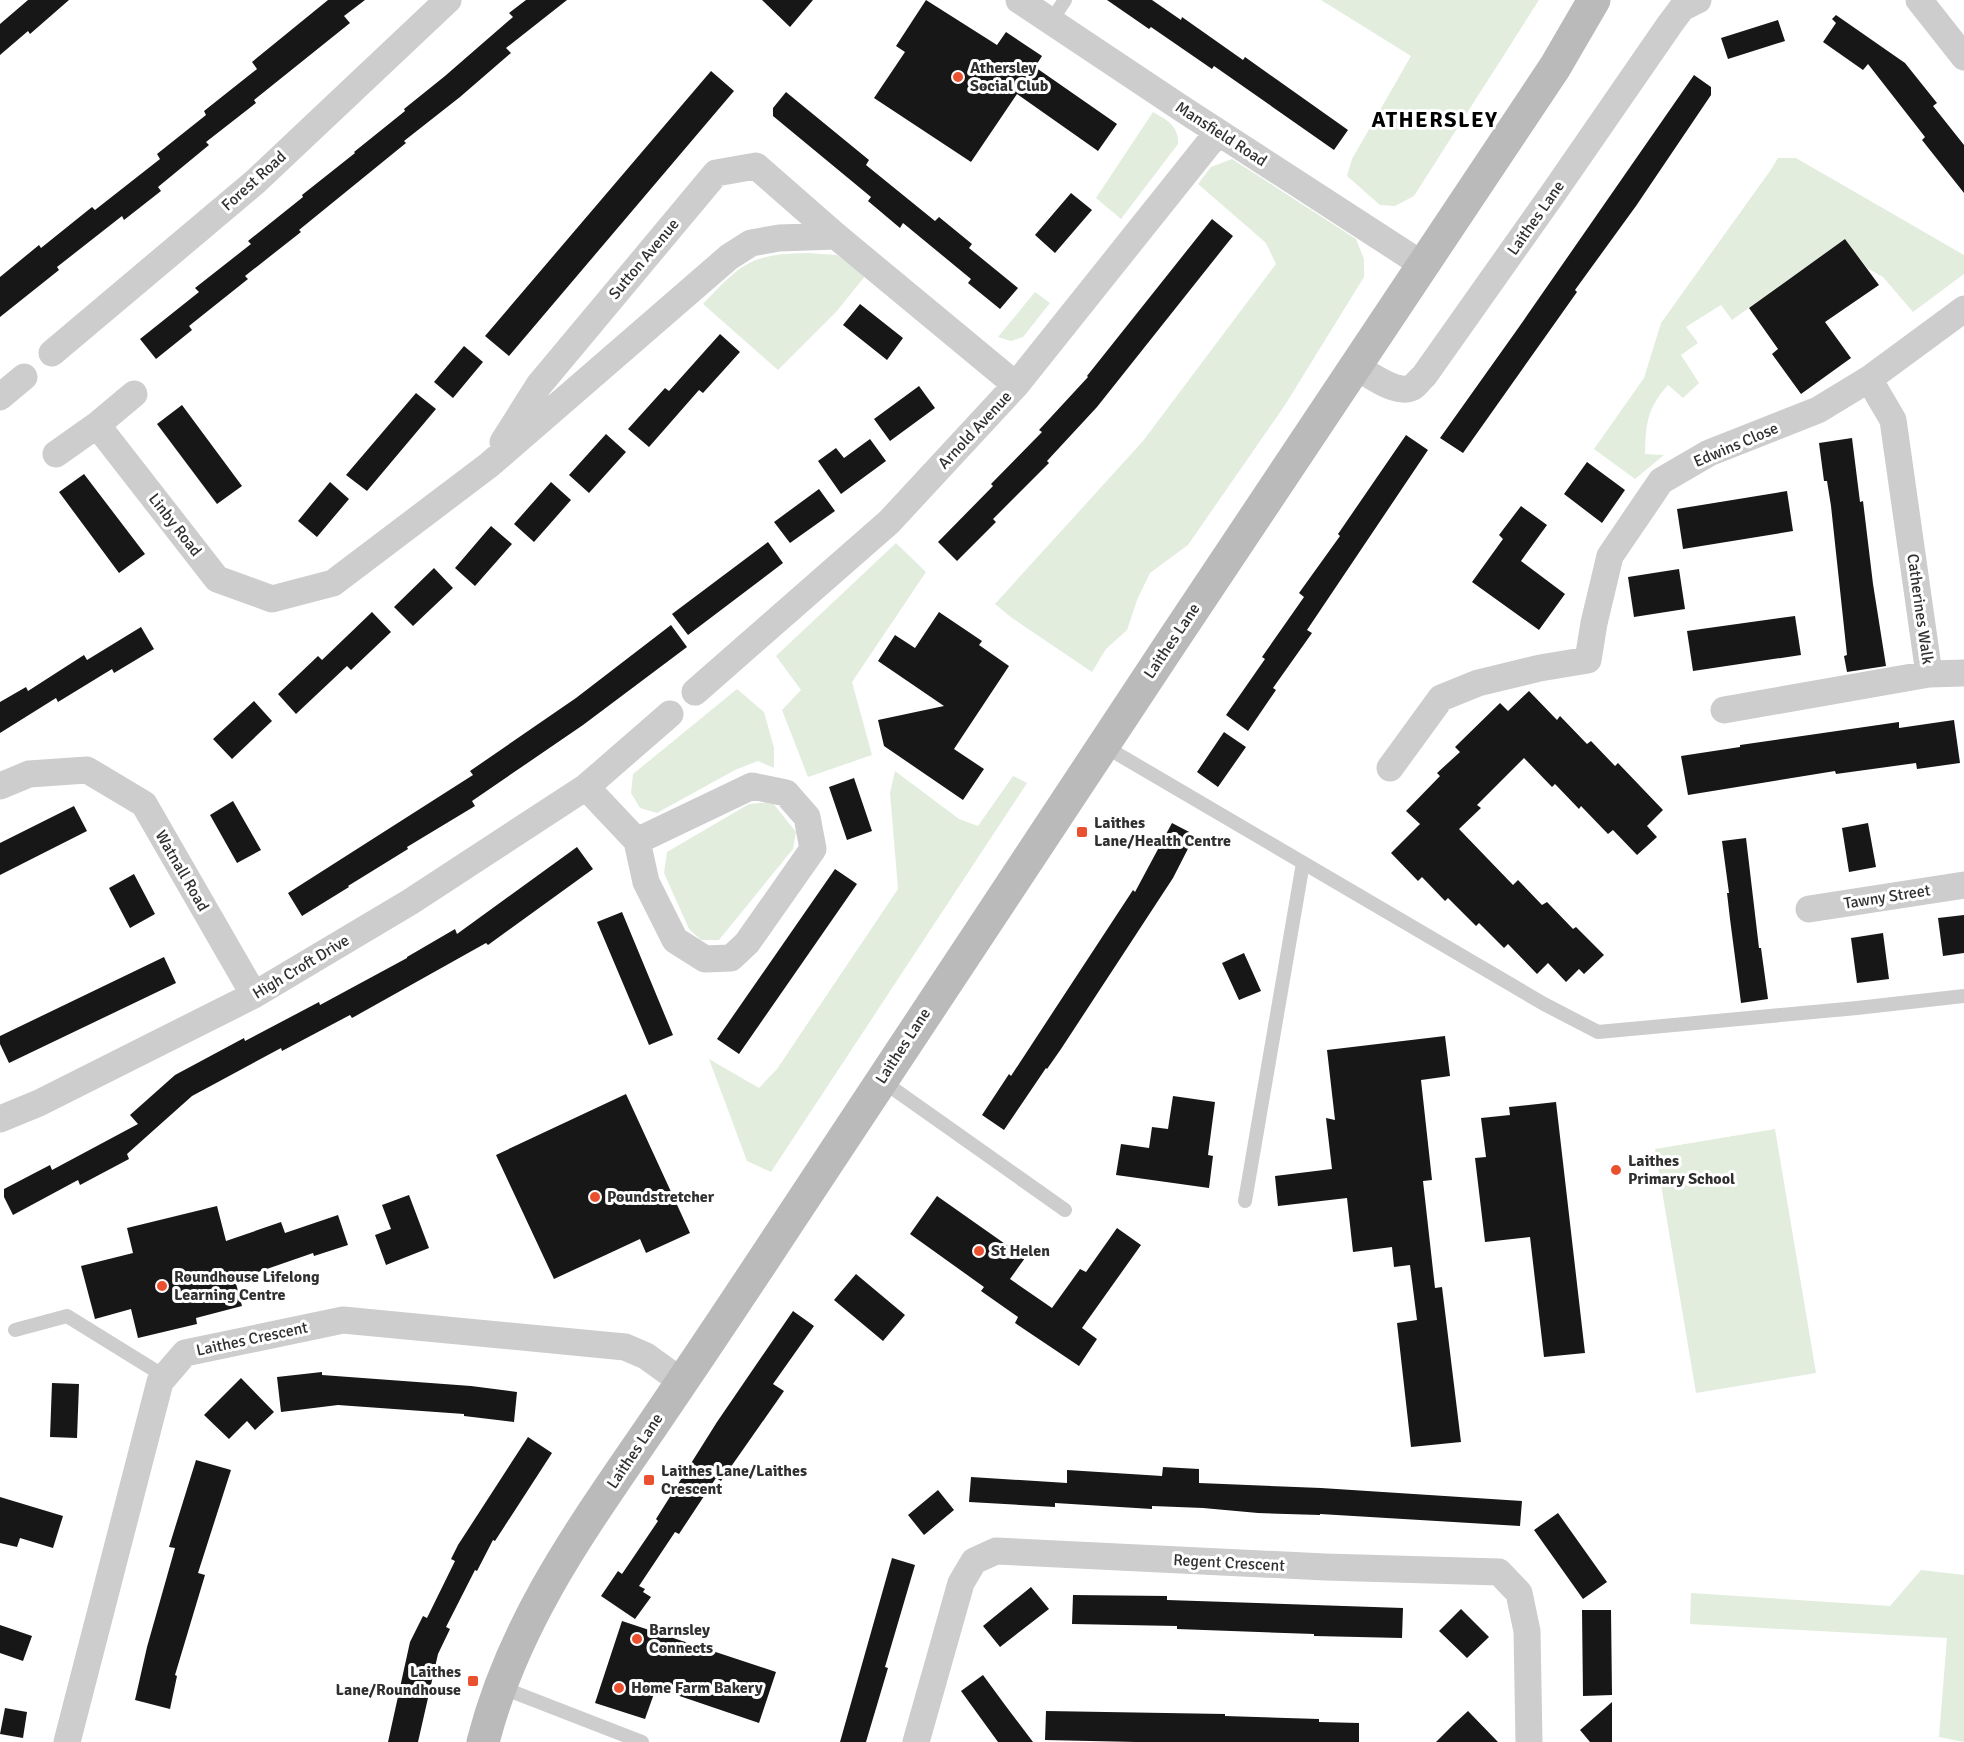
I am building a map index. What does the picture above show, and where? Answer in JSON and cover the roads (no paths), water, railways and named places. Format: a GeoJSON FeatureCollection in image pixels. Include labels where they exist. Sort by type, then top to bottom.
{"type":"FeatureCollection","features":[{"type":"Feature","properties":{"kind":"main road","name":"Laithes Lane"},"geometry":{"type":"LineString","coordinates":[[483,1742],[500,1687],[543,1591],[563,1557],[682,1382],[1555,67],[1594,0]]}},
{"type":"Feature","properties":{"kind":"street","name":"Forest Road"},"geometry":{"type":"LineString","coordinates":[[52,353],[255,182],[448,0]]}},
{"type":"Feature","properties":{"kind":"street","name":"Mansfield Road"},"geometry":{"type":"LineString","coordinates":[[1019,0],[1058,11],[1218,132],[1423,265]]}},
{"type":"Feature","properties":{"kind":"street","name":"Laithes Lane"},"geometry":{"type":"LineString","coordinates":[[1355,366],[1390,386],[1402,390],[1413,387],[1424,376],[1548,202],[1670,24],[1682,8],[1698,0]]}},
{"type":"Feature","properties":{"kind":"street"},"geometry":{"type":"LineString","coordinates":[[1919,0],[1964,57]]}},
{"type":"Feature","properties":{"kind":"street","name":"Arnold Avenue"},"geometry":{"type":"LineString","coordinates":[[695,692],[889,522],[1016,385],[1218,132]]}},
{"type":"Feature","properties":{"kind":"street","name":"Sutton Avenue"},"geometry":{"type":"LineString","coordinates":[[489,465],[539,385],[716,173],[756,166],[836,236],[1016,385]]}},
{"type":"Feature","properties":{"kind":"street","name":"Sutton Avenue"},"geometry":{"type":"LineString","coordinates":[[272,599],[333,582],[489,465],[729,257],[751,243],[779,238],[836,236]]}},
{"type":"Feature","properties":{"kind":"street","name":"Edwins Close"},"geometry":{"type":"LineString","coordinates":[[1390,768],[1441,698],[1478,683],[1540,668],[1588,660],[1610,556],[1661,481],[1709,453],[1818,410],[1869,379],[1964,309]]}},
{"type":"Feature","properties":{"kind":"street"},"geometry":{"type":"LineString","coordinates":[[0,397],[24,377]]}},
{"type":"Feature","properties":{"kind":"street","name":"Catherines Walk"},"geometry":{"type":"LineString","coordinates":[[1724,710],[1929,674],[1893,420],[1869,379]]}},
{"type":"Feature","properties":{"kind":"street"},"geometry":{"type":"LineString","coordinates":[[56,454],[97,425],[134,394]]}},
{"type":"Feature","properties":{"kind":"street","name":"Linby Road"},"geometry":{"type":"LineString","coordinates":[[97,425],[217,579],[272,599]]}},
{"type":"Feature","properties":{"kind":"street"},"geometry":{"type":"LineString","coordinates":[[1929,674],[1964,674]]}},
{"type":"Feature","properties":{"kind":"street","name":"High Croft Drive"},"geometry":{"type":"LineString","coordinates":[[0,1119],[39,1102],[254,995],[410,902],[586,787],[670,714]]}},
{"type":"Feature","properties":{"kind":"street","name":"Watnall Road"},"geometry":{"type":"LineString","coordinates":[[0,786],[29,774],[87,770],[144,804],[254,995]]}},
{"type":"Feature","properties":{"kind":"street"},"geometry":{"type":"LineString","coordinates":[[586,787],[637,841],[646,882],[675,940],[705,959],[731,958],[747,943],[813,849],[807,817],[786,793],[752,786],[637,841]]}},
{"type":"Feature","properties":{"kind":"street","name":"Tawny Street"},"geometry":{"type":"LineString","coordinates":[[1809,909],[1964,885]]}},
{"type":"Feature","properties":{"kind":"street","name":"Laithes Crescent"},"geometry":{"type":"LineString","coordinates":[[67,1742],[160,1382],[185,1353],[343,1320],[625,1347],[646,1356],[682,1382]]}},
{"type":"Feature","properties":{"kind":"street","name":"Regent Crescent"},"geometry":{"type":"LineString","coordinates":[[916,1742],[961,1583],[974,1561],[996,1551],[1325,1567],[1499,1572],[1519,1593],[1527,1631],[1529,1742]]}},
{"type":"Feature","properties":{"kind":"lane"},"geometry":{"type":"LineString","coordinates":[[1104,746],[1544,1004],[1598,1032],[1964,996]]}},
{"type":"Feature","properties":{"kind":"lane"},"geometry":{"type":"LineString","coordinates":[[1245,1201],[1303,863]]}},
{"type":"Feature","properties":{"kind":"lane"},"geometry":{"type":"LineString","coordinates":[[881,1080],[1065,1209]]}},
{"type":"Feature","properties":{"kind":"lane"},"geometry":{"type":"LineString","coordinates":[[15,1330],[67,1316],[164,1376]]}},
{"type":"Feature","properties":{"kind":"lane"},"geometry":{"type":"LineString","coordinates":[[500,1687],[642,1742]]}},
{"type":"Feature","properties":{"kind":"place","name":"Athersley Social Club"},"geometry":{"type":"Point","coordinates":[958,77]}},
{"type":"Feature","properties":{"kind":"place","name":"Laithes Lane/Health Centre"},"geometry":{"type":"Point","coordinates":[1082,832]}},
{"type":"Feature","properties":{"kind":"place","name":"Laithes Primary School"},"geometry":{"type":"Point","coordinates":[1616,1170]}},
{"type":"Feature","properties":{"kind":"place","name":"Poundstretcher"},"geometry":{"type":"Point","coordinates":[595,1197]}},
{"type":"Feature","properties":{"kind":"place","name":"St Helen"},"geometry":{"type":"Point","coordinates":[979,1251]}},
{"type":"Feature","properties":{"kind":"place","name":"Roundhouse Lifelong Learning Centre"},"geometry":{"type":"Point","coordinates":[162,1286]}},
{"type":"Feature","properties":{"kind":"place","name":"Laithes Lane/Laithes Crescent"},"geometry":{"type":"Point","coordinates":[649,1480]}},
{"type":"Feature","properties":{"kind":"place","name":"Barnsley Connects"},"geometry":{"type":"Point","coordinates":[637,1639]}},
{"type":"Feature","properties":{"kind":"place","name":"Laithes Lane/Roundhouse"},"geometry":{"type":"Point","coordinates":[473,1681]}},
{"type":"Feature","properties":{"kind":"place","name":"Home Farm Bakery"},"geometry":{"type":"Point","coordinates":[619,1688]}},
{"type":"Feature","properties":{"kind":"district","name":"ATHERSLEY"},"geometry":{"type":"Point","coordinates":[1435,119]}}]}
